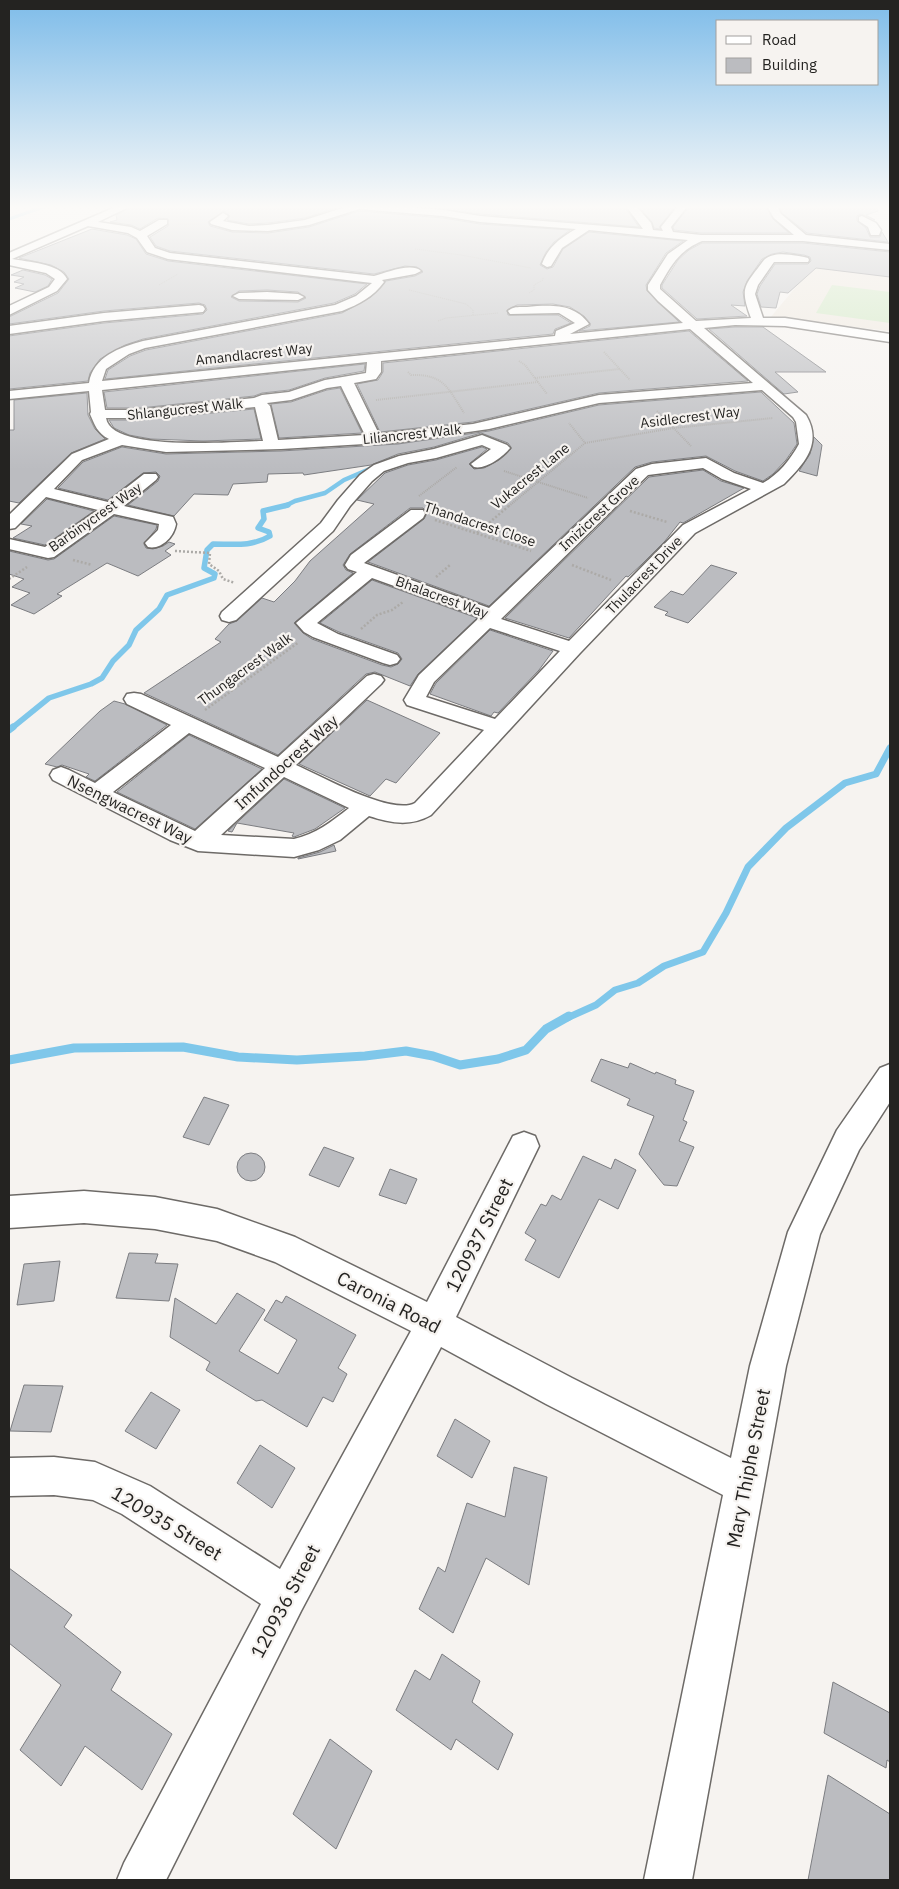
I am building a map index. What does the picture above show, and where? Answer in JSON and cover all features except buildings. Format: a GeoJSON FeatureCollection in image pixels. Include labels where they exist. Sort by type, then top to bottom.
{"type":"FeatureCollection","features":[{"type":"Feature","properties":{"kind":"street"},"geometry":{"type":"LineString","coordinates":[[9,311],[43,294]]}},
{"type":"Feature","properties":{"kind":"street"},"geometry":{"type":"LineString","coordinates":[[97,414],[95,386],[97,372],[101,366],[133,347],[162,340],[332,310],[351,304],[365,294]]}},
{"type":"Feature","properties":{"kind":"street"},"geometry":{"type":"LineString","coordinates":[[657,294],[799,415]]}},
{"type":"Feature","properties":{"kind":"street"},"geometry":{"type":"LineString","coordinates":[[749,294],[758,320]]}},
{"type":"Feature","properties":{"kind":"street"},"geometry":{"type":"LineString","coordinates":[[239,296],[298,297],[332,310]]}},
{"type":"Feature","properties":{"kind":"street"},"geometry":{"type":"LineString","coordinates":[[9,330],[104,317],[199,308]]}},
{"type":"Feature","properties":{"kind":"street"},"geometry":{"type":"LineString","coordinates":[[510,312],[551,308],[577,318],[583,324],[580,327],[564,332],[556,338]]}},
{"type":"Feature","properties":{"kind":"street","name":"Amandlacrest Way"},"geometry":{"type":"LineString","coordinates":[[9,395],[396,354],[758,320],[805,324],[890,338]]}},
{"type":"Feature","properties":{"kind":"street"},"geometry":{"type":"LineString","coordinates":[[297,403],[260,404],[262,399],[302,394],[325,384],[372,376],[374,357]]}},
{"type":"Feature","properties":{"kind":"street"},"geometry":{"type":"LineString","coordinates":[[691,378],[703,391]]}},
{"type":"Feature","properties":{"kind":"street"},"geometry":{"type":"LineString","coordinates":[[346,381],[374,438]]}},
{"type":"Feature","properties":{"kind":"street","name":"Liliancrest Walk"},"geometry":{"type":"LineString","coordinates":[[97,414],[103,428],[121,440],[137,444],[166,446],[478,436],[557,407],[599,399],[765,386]]}},
{"type":"Feature","properties":{"kind":"street","name":"Shlangucrest Walk"},"geometry":{"type":"LineString","coordinates":[[97,414],[140,414],[260,404],[270,443]]}},
{"type":"Feature","properties":{"kind":"street","name":"Thulacrest Drive"},"geometry":{"type":"LineString","coordinates":[[134,699],[366,806],[397,816],[411,815],[419,812],[572,649],[689,529],[778,481],[800,456],[806,444],[803,422],[799,415]]}},
{"type":"Feature","properties":{"kind":"street"},"geometry":{"type":"LineString","coordinates":[[462,463],[463,457],[478,436]]}},
{"type":"Feature","properties":{"kind":"street"},"geometry":{"type":"LineString","coordinates":[[229,616],[327,527],[344,503],[366,478],[379,468],[396,461],[436,453],[478,436],[502,448],[479,464]]}},
{"type":"Feature","properties":{"kind":"street"},"geometry":{"type":"LineString","coordinates":[[9,524],[78,457],[121,440]]}},
{"type":"Feature","properties":{"kind":"street"},"geometry":{"type":"LineString","coordinates":[[706,463],[722,473],[764,488]]}},
{"type":"Feature","properties":{"kind":"street","name":"Imizicrest Grove"},"geometry":{"type":"LineString","coordinates":[[551,558],[607,504],[646,470],[706,463]]}},
{"type":"Feature","properties":{"kind":"street","name":"Barbinycrest Way"},"geometry":{"type":"LineString","coordinates":[[9,544],[48,553],[111,508],[150,477]]}},
{"type":"Feature","properties":{"kind":"street"},"geometry":{"type":"LineString","coordinates":[[43,491],[168,521],[167,530],[154,543]]}},
{"type":"Feature","properties":{"kind":"street"},"geometry":{"type":"LineString","coordinates":[[369,571],[356,566],[355,560],[412,512]]}},
{"type":"Feature","properties":{"kind":"street","name":"Bhalacrest Way"},"geometry":{"type":"LineString","coordinates":[[369,571],[422,589],[492,618],[551,558]]}},
{"type":"Feature","properties":{"kind":"street"},"geometry":{"type":"LineString","coordinates":[[369,571],[307,620],[306,624],[346,643],[390,659]]}},
{"type":"Feature","properties":{"kind":"street"},"geometry":{"type":"LineString","coordinates":[[499,728],[414,700],[426,680],[492,618],[572,649]]}},
{"type":"Feature","properties":{"kind":"street","name":"Imfundocrest Way"},"geometry":{"type":"LineString","coordinates":[[198,842],[374,680]]}},
{"type":"Feature","properties":{"kind":"street"},"geometry":{"type":"LineString","coordinates":[[98,792],[186,724]]}},
{"type":"Feature","properties":{"kind":"street","name":"Nsengwacrest Way"},"geometry":{"type":"LineString","coordinates":[[62,775],[170,830],[198,842],[294,848],[311,844],[332,834],[366,806]]}},
{"type":"Feature","properties":{"kind":"street","name":"Mary Thiphe Street"},"geometry":{"type":"LineString","coordinates":[[668,1880],[768,1366],[804,1232],[848,1140],[890,1077]]}},
{"type":"Feature","properties":{"kind":"street","name":"120937 Street"},"geometry":{"type":"LineString","coordinates":[[434,1324],[524,1146]]}},
{"type":"Feature","properties":{"kind":"street","name":"Caronia Road"},"geometry":{"type":"LineString","coordinates":[[9,1212],[84,1208],[155,1213],[217,1225],[283,1249],[434,1324],[559,1391],[744,1485]]}},
{"type":"Feature","properties":{"kind":"street","name":"120936 Street"},"geometry":{"type":"LineString","coordinates":[[141,1880],[287,1597],[434,1324]]}},
{"type":"Feature","properties":{"kind":"street","name":"120935 Street"},"geometry":{"type":"LineString","coordinates":[[9,1477],[54,1476],[95,1481],[136,1500],[287,1597]]}},
{"type":"Feature","properties":{"kind":"path"},"geometry":{"type":"LineString","coordinates":[[428,294],[457,301],[470,307],[473,316]]}},
{"type":"Feature","properties":{"kind":"path"},"geometry":{"type":"LineString","coordinates":[[510,312],[503,308],[527,294]]}},
{"type":"Feature","properties":{"kind":"path"},"geometry":{"type":"LineString","coordinates":[[438,321],[510,312]]}},
{"type":"Feature","properties":{"kind":"path"},"geometry":{"type":"LineString","coordinates":[[586,336],[601,352],[606,352],[706,463]]}},
{"type":"Feature","properties":{"kind":"path","name":"Vukacrest Lane"},"geometry":{"type":"LineString","coordinates":[[476,533],[585,443],[526,364],[514,357],[507,343]]}},
{"type":"Feature","properties":{"kind":"path"},"geometry":{"type":"LineString","coordinates":[[396,354],[411,375],[428,373],[439,378],[446,385],[478,436]]}},
{"type":"Feature","properties":{"kind":"path"},"geometry":{"type":"LineString","coordinates":[[535,378],[620,368]]}},
{"type":"Feature","properties":{"kind":"path"},"geometry":{"type":"LineString","coordinates":[[357,401],[421,396],[450,391],[538,382]]}},
{"type":"Feature","properties":{"kind":"path","name":"Asidlecrest Way"},"geometry":{"type":"LineString","coordinates":[[585,443],[674,428],[799,415]]}},
{"type":"Feature","properties":{"kind":"path"},"geometry":{"type":"LineString","coordinates":[[412,512],[405,506],[462,463]]}},
{"type":"Feature","properties":{"kind":"path"},"geometry":{"type":"LineString","coordinates":[[479,464],[689,529]]}},
{"type":"Feature","properties":{"kind":"path","name":"Thandacrest Close"},"geometry":{"type":"LineString","coordinates":[[412,512],[551,558],[633,588]]}},
{"type":"Feature","properties":{"kind":"path"},"geometry":{"type":"LineString","coordinates":[[154,543],[154,545],[169,551],[210,553],[209,564],[219,571],[222,579],[254,592]]}},
{"type":"Feature","properties":{"kind":"path"},"geometry":{"type":"LineString","coordinates":[[346,643],[377,615],[392,610],[422,589]]}},
{"type":"Feature","properties":{"kind":"path","name":"Thungacrest Walk"},"geometry":{"type":"LineString","coordinates":[[186,724],[316,630]]}},
{"type":"Feature","properties":{"kind":"shaded area"},"geometry":{"type":"Polygon","coordinates":[[[790,294],[890,294],[890,331],[770,318],[790,294]]]}},
{"type":"Feature","properties":{"kind":"green space"},"geometry":{"type":"Polygon","coordinates":[[[827,294],[890,294],[890,323],[816,313],[827,294]]]}},
{"type":"Feature","properties":{"kind":"waterway"},"geometry":{"type":"LineString","coordinates":[[286,505],[295,501],[325,493],[344,480],[372,468]]}},
{"type":"Feature","properties":{"kind":"waterway"},"geometry":{"type":"LineString","coordinates":[[12,728],[49,698],[91,684],[102,678],[113,661],[129,645],[136,630],[159,609],[167,595],[214,578],[215,574],[204,568],[207,550],[213,544],[249,543],[263,540],[270,536],[269,532],[258,528],[264,519],[263,511],[286,505]]}},
{"type":"Feature","properties":{"kind":"waterway"},"geometry":{"type":"LineString","coordinates":[[9,730],[13,727]]}},
{"type":"Feature","properties":{"kind":"waterway"},"geometry":{"type":"LineString","coordinates":[[567,1018],[596,1005],[615,990],[638,983],[664,966],[703,952],[726,913],[748,867],[786,828],[845,783],[876,774],[890,748]]}},
{"type":"Feature","properties":{"kind":"waterway"},"geometry":{"type":"LineString","coordinates":[[9,1060],[74,1048],[183,1047],[238,1057],[297,1060],[365,1056],[406,1051],[433,1056],[460,1065],[498,1059],[526,1050],[546,1029],[569,1016]]}}]}
